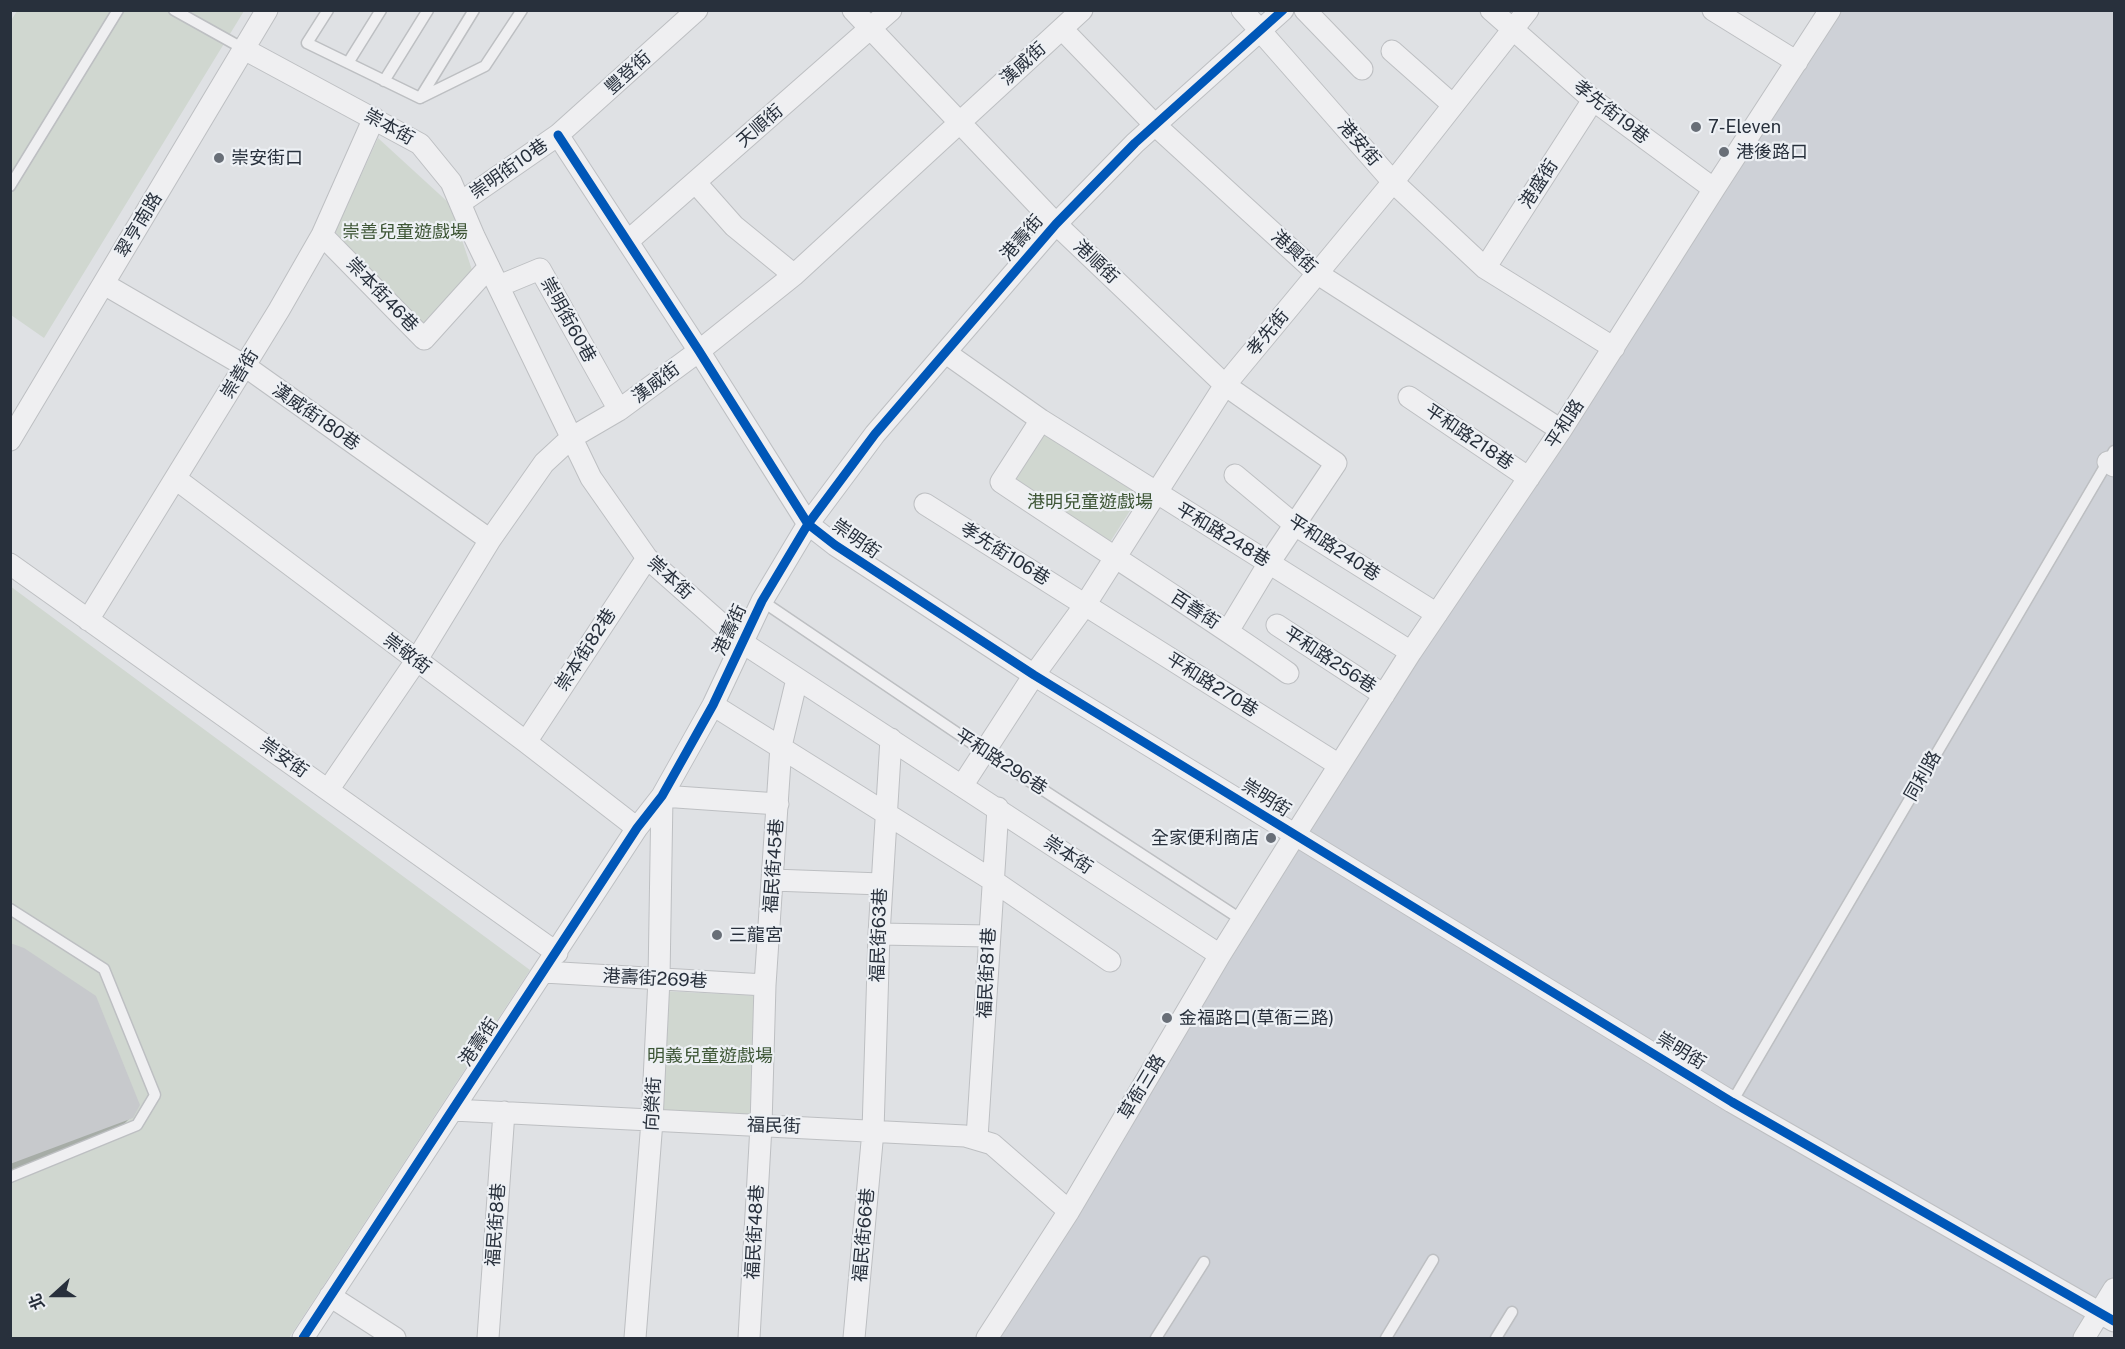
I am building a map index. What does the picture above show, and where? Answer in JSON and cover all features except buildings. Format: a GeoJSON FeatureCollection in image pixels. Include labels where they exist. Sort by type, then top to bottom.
{"type":"FeatureCollection","features":[{"type":"Feature","properties":{"kind":"street","name":"翠亨南路"},"geometry":{"type":"LineString","coordinates":[[10,440],[267,10]]}},
{"type":"Feature","properties":{"kind":"street","name":"豐登街"},"geometry":{"type":"LineString","coordinates":[[558,135],[697,10]]}},
{"type":"Feature","properties":{"kind":"street","name":"港順街"},"geometry":{"type":"LineString","coordinates":[[853,10],[1056,224],[1225,385],[1336,463]]}},
{"type":"Feature","properties":{"kind":"street","name":"天順街"},"geometry":{"type":"LineString","coordinates":[[628,241],[891,10]]}},
{"type":"Feature","properties":{"kind":"street","name":"漢威街"},"geometry":{"type":"LineString","coordinates":[[328,790],[416,661],[490,540],[544,463],[571,438],[619,410],[699,351],[794,275],[1082,10]]}},
{"type":"Feature","properties":{"kind":"street","name":"港安街"},"geometry":{"type":"LineString","coordinates":[[1242,10],[1393,182],[1485,268],[1614,348]]}},
{"type":"Feature","properties":{"kind":"street","name":"港壽街"},"geometry":{"type":"LineString","coordinates":[[303,1338],[637,828],[662,796],[713,705],[762,601],[808,525],[875,434],[1056,224],[1135,142],[1283,10]]}},
{"type":"Feature","properties":{"kind":"street"},"geometry":{"type":"LineString","coordinates":[[1305,10],[1362,69]]}},
{"type":"Feature","properties":{"kind":"street","name":"孝先街19巷"},"geometry":{"type":"LineString","coordinates":[[1491,10],[1593,100],[1714,189]]}},
{"type":"Feature","properties":{"kind":"street","name":"孝先街"},"geometry":{"type":"LineString","coordinates":[[962,786],[1034,675],[1085,605],[1225,385],[1393,182],[1528,10]]}},
{"type":"Feature","properties":{"kind":"street"},"geometry":{"type":"LineString","coordinates":[[1713,10],[1797,62]]}},
{"type":"Feature","properties":{"kind":"street","name":"平和路"},"geometry":{"type":"LineString","coordinates":[[1295,835],[1412,652],[1561,430],[1830,10]]}},
{"type":"Feature","properties":{"kind":"street","name":"港興街"},"geometry":{"type":"LineString","coordinates":[[1062,28],[1155,125],[1318,274],[1561,430]]}},
{"type":"Feature","properties":{"kind":"street","name":"崇本街"},"geometry":{"type":"LineString","coordinates":[[244,49],[420,144],[451,182],[489,267],[591,478],[646,558],[743,642],[1220,955]]}},
{"type":"Feature","properties":{"kind":"street"},"geometry":{"type":"LineString","coordinates":[[1392,51],[1453,105]]}},
{"type":"Feature","properties":{"kind":"street","name":"港盛街"},"geometry":{"type":"LineString","coordinates":[[1485,268],[1593,100]]}},
{"type":"Feature","properties":{"kind":"street","name":"崇善街"},"geometry":{"type":"LineString","coordinates":[[88,620],[245,366],[322,235],[374,118]]}},
{"type":"Feature","properties":{"kind":"street","name":"崇明街10巷"},"geometry":{"type":"LineString","coordinates":[[460,203],[558,135]]}},
{"type":"Feature","properties":{"kind":"street","name":"崇明街"},"geometry":{"type":"LineString","coordinates":[[558,135],[699,351],[808,525],[1034,675],[1732,1102],[2110,1319]]}},
{"type":"Feature","properties":{"kind":"street"},"geometry":{"type":"LineString","coordinates":[[695,182],[734,226],[794,275]]}},
{"type":"Feature","properties":{"kind":"street","name":"崇本街46巷"},"geometry":{"type":"LineString","coordinates":[[322,235],[424,339],[489,267]]}},
{"type":"Feature","properties":{"kind":"street","name":"崇明街60巷"},"geometry":{"type":"LineString","coordinates":[[499,286],[540,269],[619,410]]}},
{"type":"Feature","properties":{"kind":"street","name":"漢威街180巷"},"geometry":{"type":"LineString","coordinates":[[104,284],[245,366],[490,540]]}},
{"type":"Feature","properties":{"kind":"street","name":"平和路248巷"},"geometry":{"type":"LineString","coordinates":[[946,353],[1041,420],[1156,494],[1412,652]]}},
{"type":"Feature","properties":{"kind":"street","name":"平和路218巷"},"geometry":{"type":"LineString","coordinates":[[1409,397],[1529,478]]}},
{"type":"Feature","properties":{"kind":"street","name":"百善街"},"geometry":{"type":"LineString","coordinates":[[1041,420],[1001,482],[1228,631],[1269,563],[1336,463]]}},
{"type":"Feature","properties":{"kind":"street","name":"平和路240巷"},"geometry":{"type":"LineString","coordinates":[[1235,475],[1295,525],[1437,615]]}},
{"type":"Feature","properties":{"kind":"street","name":"崇敬街"},"geometry":{"type":"LineString","coordinates":[[176,479],[637,828]]}},
{"type":"Feature","properties":{"kind":"street","name":"孝先街106巷"},"geometry":{"type":"LineString","coordinates":[[925,504],[1085,605]]}},
{"type":"Feature","properties":{"kind":"street","name":"崇本街82巷"},"geometry":{"type":"LineString","coordinates":[[526,742],[646,558]]}},
{"type":"Feature","properties":{"kind":"street","name":"崇安街"},"geometry":{"type":"LineString","coordinates":[[10,564],[557,953]]}},
{"type":"Feature","properties":{"kind":"street","name":"平和路270巷"},"geometry":{"type":"LineString","coordinates":[[1085,605],[1339,765]]}},
{"type":"Feature","properties":{"kind":"street","name":"平和路256巷"},"geometry":{"type":"LineString","coordinates":[[1277,625],[1384,695]]}},
{"type":"Feature","properties":{"kind":"street"},"geometry":{"type":"LineString","coordinates":[[1228,631],[1288,673]]}},
{"type":"Feature","properties":{"kind":"street","name":"福民街45巷"},"geometry":{"type":"LineString","coordinates":[[761,1126],[765,985],[781,746],[797,679]]}},
{"type":"Feature","properties":{"kind":"street"},"geometry":{"type":"LineString","coordinates":[[713,705],[992,880],[1110,961]]}},
{"type":"Feature","properties":{"kind":"street","name":"福民街63巷"},"geometry":{"type":"LineString","coordinates":[[873,1131],[881,885],[891,739]]}},
{"type":"Feature","properties":{"kind":"street"},"geometry":{"type":"LineString","coordinates":[[662,796],[778,804]]}},
{"type":"Feature","properties":{"kind":"street","name":"向榮街"},"geometry":{"type":"LineString","coordinates":[[634,1338],[652,1121],[659,979],[662,796]]}},
{"type":"Feature","properties":{"kind":"street","name":"福民街81巷"},"geometry":{"type":"LineString","coordinates":[[977,1138],[998,808]]}},
{"type":"Feature","properties":{"kind":"street","name":"草衙三路"},"geometry":{"type":"LineString","coordinates":[[987,1338],[1069,1211],[1220,955],[1295,835]]}},
{"type":"Feature","properties":{"kind":"street"},"geometry":{"type":"LineString","coordinates":[[773,880],[881,885]]}},
{"type":"Feature","properties":{"kind":"street"},"geometry":{"type":"LineString","coordinates":[[879,934],[989,936]]}},
{"type":"Feature","properties":{"kind":"street","name":"港壽街269巷"},"geometry":{"type":"LineString","coordinates":[[544,972],[765,985]]}},
{"type":"Feature","properties":{"kind":"street","name":"福民街"},"geometry":{"type":"LineString","coordinates":[[453,1110],[941,1133],[977,1138],[992,1144],[1069,1211]]}},
{"type":"Feature","properties":{"kind":"street","name":"福民街8巷"},"geometry":{"type":"LineString","coordinates":[[488,1338],[504,1112]]}},
{"type":"Feature","properties":{"kind":"street","name":"福民街48巷"},"geometry":{"type":"LineString","coordinates":[[749,1338],[761,1126]]}},
{"type":"Feature","properties":{"kind":"street","name":"福民街66巷"},"geometry":{"type":"LineString","coordinates":[[854,1338],[873,1131]]}},
{"type":"Feature","properties":{"kind":"street"},"geometry":{"type":"LineString","coordinates":[[2105,1338],[2115,1289]]}},
{"type":"Feature","properties":{"kind":"street"},"geometry":{"type":"LineString","coordinates":[[330,1296],[395,1338]]}},
{"type":"Feature","properties":{"kind":"street"},"geometry":{"type":"LineString","coordinates":[[2084,1338],[2110,1319]]}},
{"type":"Feature","properties":{"kind":"lane"},"geometry":{"type":"LineString","coordinates":[[10,186],[118,10]]}},
{"type":"Feature","properties":{"kind":"lane"},"geometry":{"type":"LineString","coordinates":[[174,10],[244,49]]}},
{"type":"Feature","properties":{"kind":"lane"},"geometry":{"type":"LineString","coordinates":[[328,10],[307,43],[420,98]]}},
{"type":"Feature","properties":{"kind":"lane"},"geometry":{"type":"LineString","coordinates":[[348,63],[381,10]]}},
{"type":"Feature","properties":{"kind":"lane"},"geometry":{"type":"LineString","coordinates":[[384,81],[428,10]]}},
{"type":"Feature","properties":{"kind":"lane"},"geometry":{"type":"LineString","coordinates":[[420,98],[474,10]]}},
{"type":"Feature","properties":{"kind":"lane"},"geometry":{"type":"LineString","coordinates":[[420,98],[485,66],[522,10]]}},
{"type":"Feature","properties":{"kind":"lane","name":"同利路"},"geometry":{"type":"LineString","coordinates":[[1732,1102],[2112,459]]}},
{"type":"Feature","properties":{"kind":"lane","name":"平和路296巷"},"geometry":{"type":"LineString","coordinates":[[762,601],[984,752],[1242,920]]}},
{"type":"Feature","properties":{"kind":"lane"},"geometry":{"type":"LineString","coordinates":[[10,909],[104,969],[155,1095],[137,1125],[10,1177]]}},
{"type":"Feature","properties":{"kind":"lane"},"geometry":{"type":"LineString","coordinates":[[1386,1338],[1433,1260]]}},
{"type":"Feature","properties":{"kind":"lane"},"geometry":{"type":"LineString","coordinates":[[1156,1338],[1204,1262]]}},
{"type":"Feature","properties":{"kind":"lane"},"geometry":{"type":"LineString","coordinates":[[1496,1338],[1512,1312]]}},
{"type":"Feature","properties":{"kind":"shaded area"},"geometry":{"type":"Polygon","coordinates":[[[1830,11],[2114,11],[2114,1289],[2084,1338],[996,1338],[1073,1196],[1830,11]]]}},
{"type":"Feature","properties":{"kind":"green space"},"geometry":{"type":"Polygon","coordinates":[[[17,11],[244,11],[44,338],[11,315],[10,22],[17,11]]]}},
{"type":"Feature","properties":{"kind":"green space","name":"崇善兒童遊戲場"},"geometry":{"type":"Polygon","coordinates":[[[378,138],[450,204],[473,273],[422,328],[335,232],[378,138]]]}},
{"type":"Feature","properties":{"kind":"green space","name":"港明兒童遊戲場"},"geometry":{"type":"Polygon","coordinates":[[[1038,429],[1140,495],[1105,550],[1004,483],[1038,429]]]}},
{"type":"Feature","properties":{"kind":"green space"},"geometry":{"type":"Polygon","coordinates":[[[10,586],[530,970],[289,1338],[11,1338],[10,586]]]}},
{"type":"Feature","properties":{"kind":"green space","name":"明義兒童遊戲場"},"geometry":{"type":"Polygon","coordinates":[[[664,991],[762,996],[756,1120],[658,1115],[664,991]]]}},
{"type":"Feature","properties":{"kind":"cycle path"},"geometry":{"type":"LineString","coordinates":[[303,1338],[637,828],[662,796],[713,705],[762,601],[808,524],[875,434],[1056,224],[1135,143],[1283,10]]}},
{"type":"Feature","properties":{"kind":"cycle path"},"geometry":{"type":"LineString","coordinates":[[558,135],[699,351],[808,524],[835,545],[1034,675],[1732,1102],[2114,1321]]}},
{"type":"Feature","properties":{"kind":"place","name":"7-Eleven"},"geometry":{"type":"Point","coordinates":[1696,127]}},
{"type":"Feature","properties":{"kind":"place","name":"港後路口"},"geometry":{"type":"Point","coordinates":[1724,152]}},
{"type":"Feature","properties":{"kind":"place","name":"崇安街口"},"geometry":{"type":"Point","coordinates":[219,158]}},
{"type":"Feature","properties":{"kind":"place","name":"全家便利商店"},"geometry":{"type":"Point","coordinates":[1271,838]}},
{"type":"Feature","properties":{"kind":"place","name":"三龍宮"},"geometry":{"type":"Point","coordinates":[717,935]}},
{"type":"Feature","properties":{"kind":"place","name":"金福路口(草衙三路)"},"geometry":{"type":"Point","coordinates":[1167,1018]}}]}
